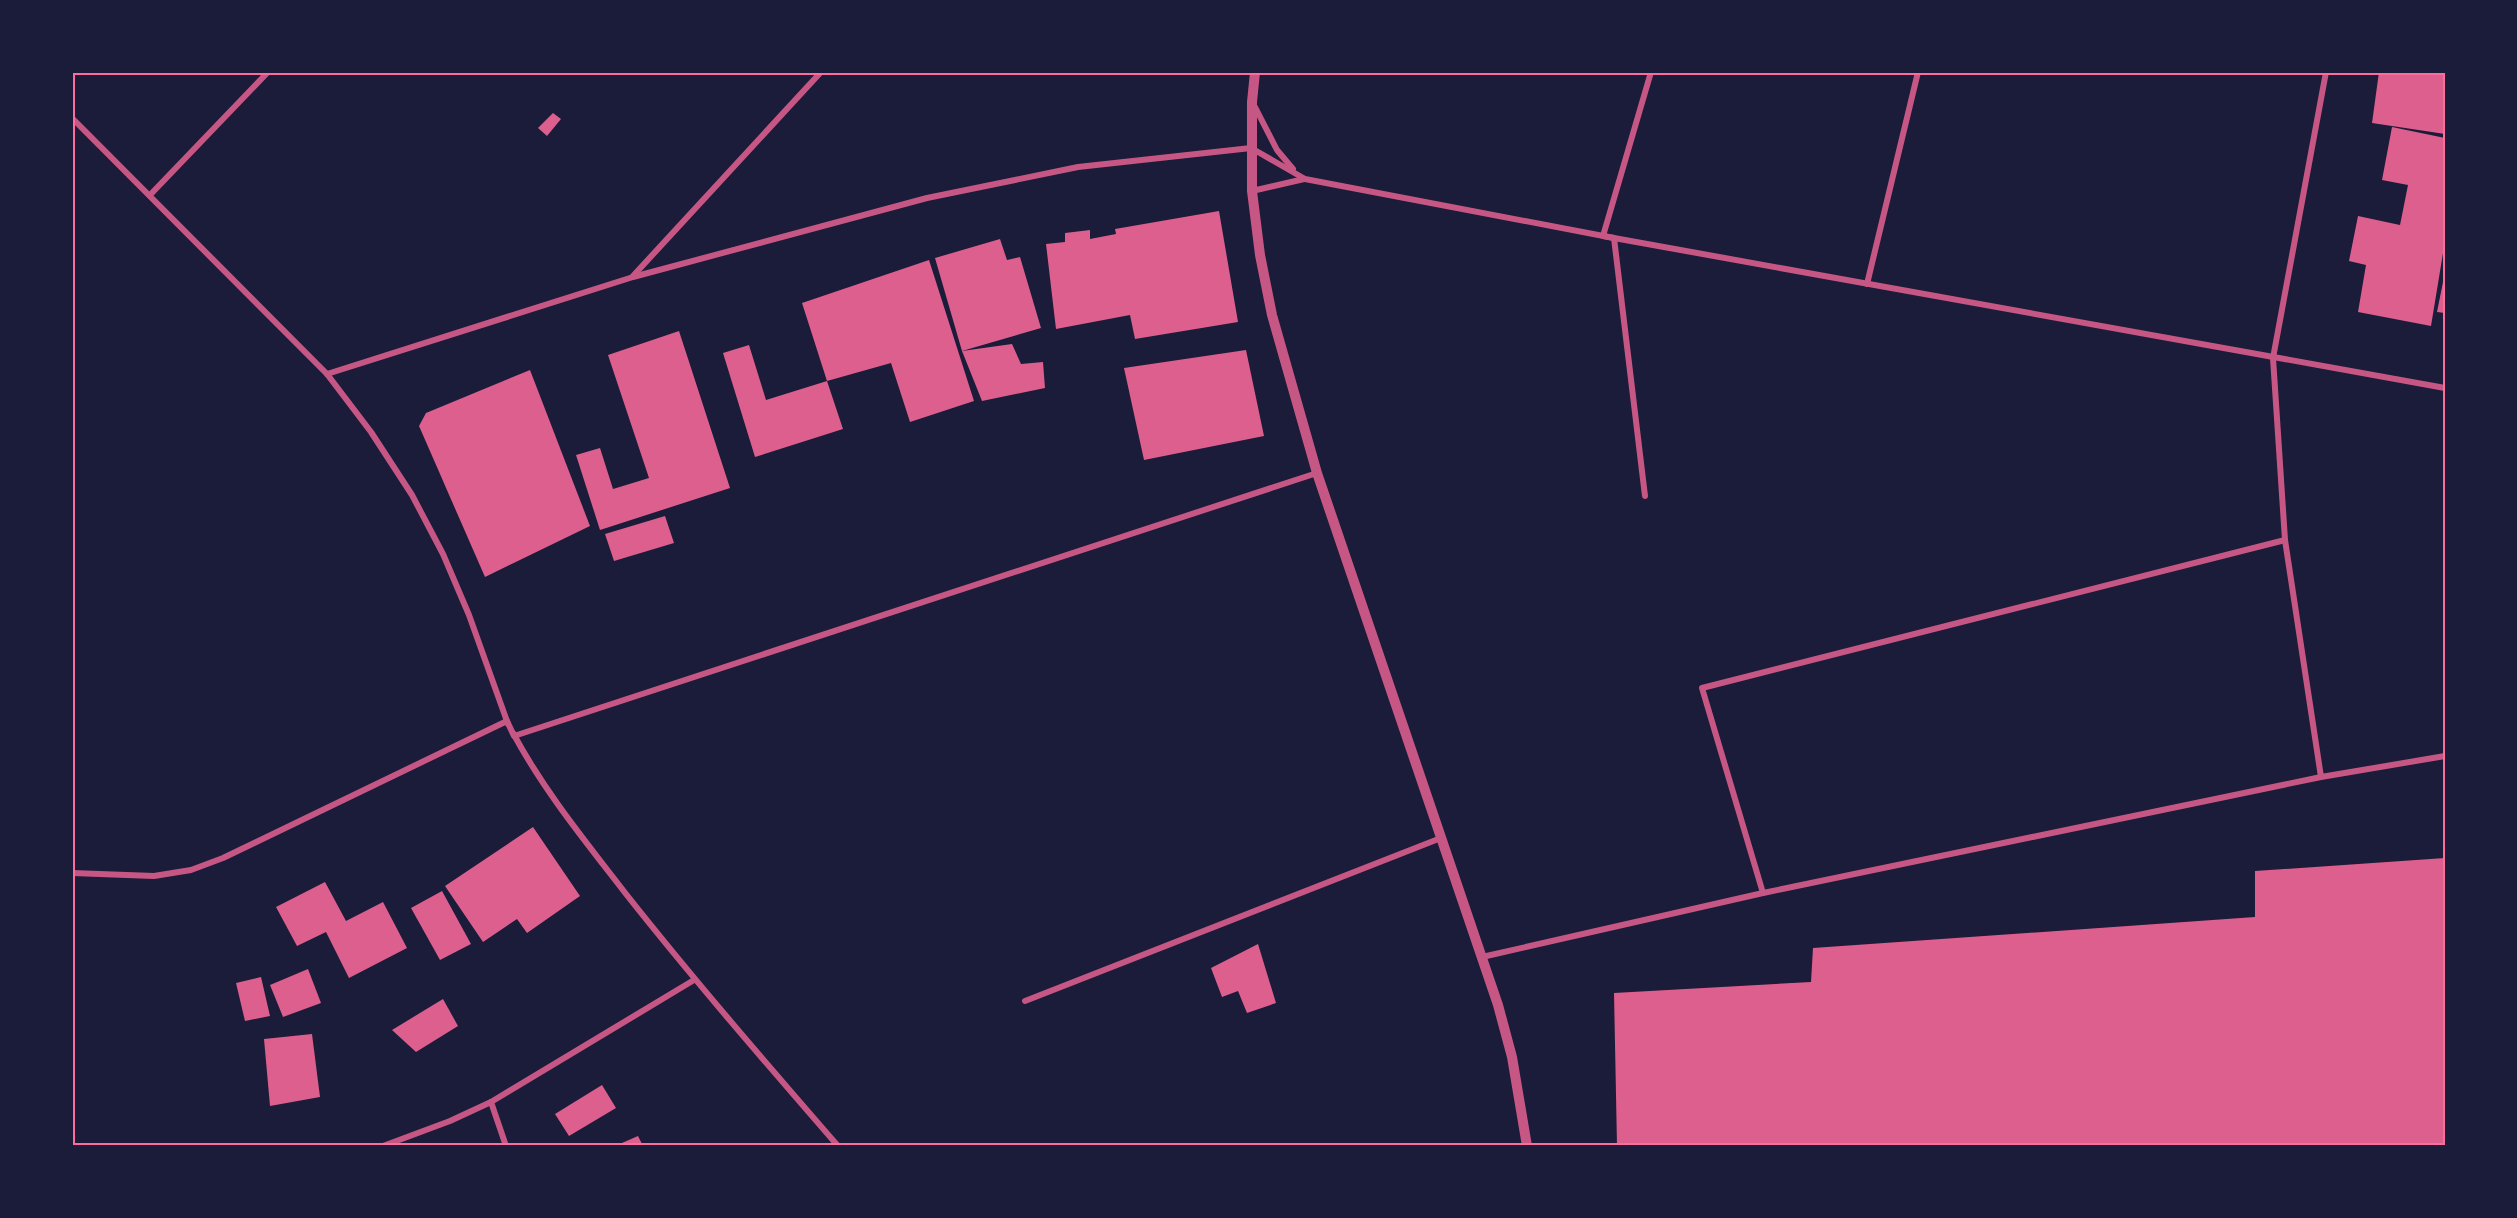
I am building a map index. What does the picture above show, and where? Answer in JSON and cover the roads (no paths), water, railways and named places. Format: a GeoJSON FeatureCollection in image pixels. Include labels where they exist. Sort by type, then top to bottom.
{"type":"FeatureCollection","features":[{"type":"Feature","properties":{"kind":"street"},"geometry":{"type":"LineString","coordinates":[[150,195],[268,72]]}},
{"type":"Feature","properties":{"kind":"street"},"geometry":{"type":"LineString","coordinates":[[633,277],[821,72]]}},
{"type":"Feature","properties":{"kind":"street"},"geometry":{"type":"LineString","coordinates":[[1255,72],[1252,102],[1252,191],[1260,255],[1272,315],[1317,473],[1482,957],[1512,1057],[1527,1146]]}},
{"type":"Feature","properties":{"kind":"street"},"geometry":{"type":"LineString","coordinates":[[1603,236],[1651,72]]}},
{"type":"Feature","properties":{"kind":"street"},"geometry":{"type":"LineString","coordinates":[[1867,284],[1918,72]]}},
{"type":"Feature","properties":{"kind":"street"},"geometry":{"type":"LineString","coordinates":[[2321,777],[2285,540],[2274,358],[2326,72]]}},
{"type":"Feature","properties":{"kind":"street"},"geometry":{"type":"LineString","coordinates":[[1252,102],[1283,160],[1305,179]]}},
{"type":"Feature","properties":{"kind":"street"},"geometry":{"type":"LineString","coordinates":[[72,118],[327,374],[412,495],[443,554],[470,615],[507,721],[568,819],[694,980],[838,1146]]}},
{"type":"Feature","properties":{"kind":"street"},"geometry":{"type":"LineString","coordinates":[[327,374],[633,277],[927,198],[1078,167],[1251,148],[1305,179],[1603,236],[2445,388]]}},
{"type":"Feature","properties":{"kind":"street"},"geometry":{"type":"LineString","coordinates":[[1252,191],[1305,179]]}},
{"type":"Feature","properties":{"kind":"street"},"geometry":{"type":"LineString","coordinates":[[1614,238],[1645,496]]}},
{"type":"Feature","properties":{"kind":"street"},"geometry":{"type":"LineString","coordinates":[[514,735],[1317,473]]}},
{"type":"Feature","properties":{"kind":"street"},"geometry":{"type":"LineString","coordinates":[[1763,893],[1702,688],[2285,540]]}},
{"type":"Feature","properties":{"kind":"street"},"geometry":{"type":"LineString","coordinates":[[72,873],[154,876],[202,866],[507,721]]}},
{"type":"Feature","properties":{"kind":"street"},"geometry":{"type":"LineString","coordinates":[[1482,957],[1763,893],[2321,777],[2445,756]]}},
{"type":"Feature","properties":{"kind":"street"},"geometry":{"type":"LineString","coordinates":[[1025,1000],[1441,838]]}},
{"type":"Feature","properties":{"kind":"street"},"geometry":{"type":"LineString","coordinates":[[383,1146],[450,1121],[491,1102],[694,980]]}},
{"type":"Feature","properties":{"kind":"street"},"geometry":{"type":"LineString","coordinates":[[491,1102],[506,1146]]}}]}
